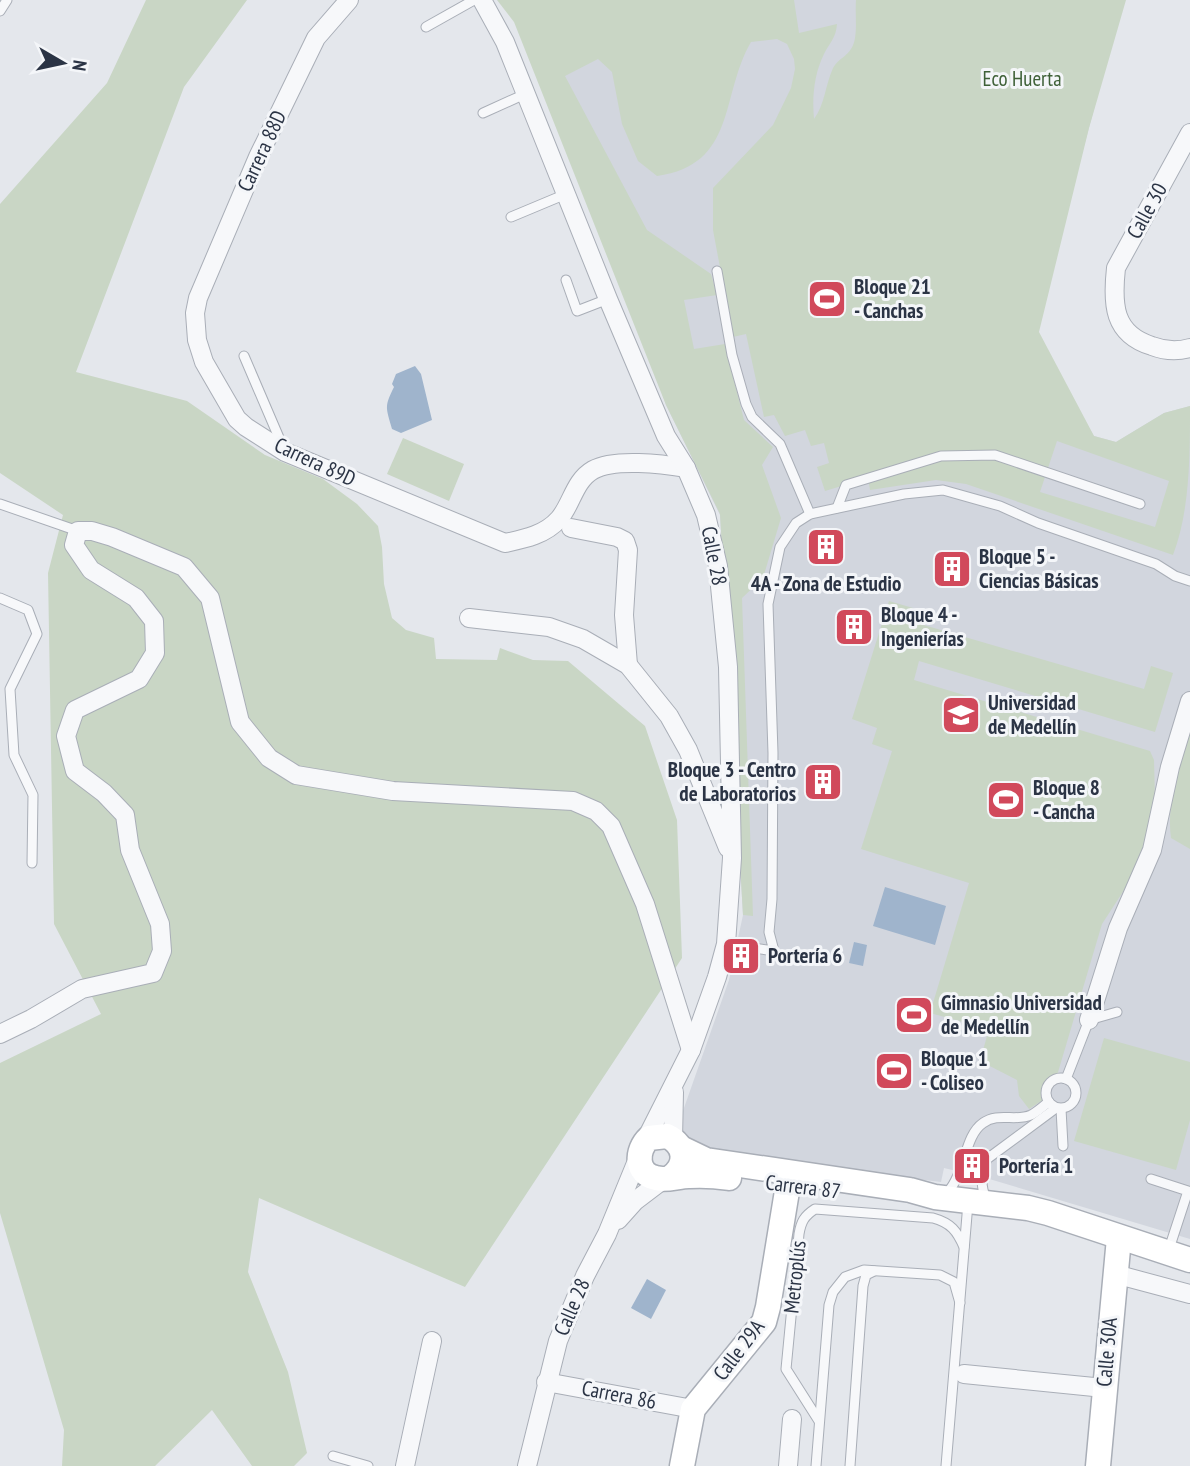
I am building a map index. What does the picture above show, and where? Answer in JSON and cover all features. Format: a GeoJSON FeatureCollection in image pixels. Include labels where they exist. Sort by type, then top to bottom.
{"type":"FeatureCollection","features":[{"type":"Feature","properties":{"kind":"street","name":"Carrera 88D"},"geometry":{"type":"LineString","coordinates":[[195,313],[198,298],[237,205],[316,37],[349,0]]}},
{"type":"Feature","properties":{"kind":"street","name":"Calle 28"},"geometry":{"type":"LineString","coordinates":[[482,0],[505,42],[666,436],[685,468],[706,514],[718,566],[728,667],[732,858],[726,944],[691,1050],[641,1150],[607,1234],[569,1311],[546,1382],[527,1466]]}},
{"type":"Feature","properties":{"kind":"street","name":"Calle 30"},"geometry":{"type":"LineString","coordinates":[[1190,133],[1116,268],[1113,292],[1116,313],[1125,331],[1135,340],[1165,351],[1190,348]]}},
{"type":"Feature","properties":{"kind":"street","name":"Carrera 89D"},"geometry":{"type":"LineString","coordinates":[[195,313],[197,340],[204,362],[237,419],[246,427],[285,452],[505,543],[528,539],[559,519],[575,487],[594,469],[653,463],[685,468]]}},
{"type":"Feature","properties":{"kind":"street"},"geometry":{"type":"LineString","coordinates":[[571,528],[625,541],[628,550],[624,615],[628,665]]}},
{"type":"Feature","properties":{"kind":"street"},"geometry":{"type":"LineString","coordinates":[[0,1034],[32,1019],[82,989],[153,972],[162,951],[160,924],[130,850],[125,815],[104,793],[75,771],[65,736],[75,710],[139,679],[155,653],[154,621],[136,598],[91,570],[74,545],[78,531],[92,531],[184,567],[211,598],[240,722],[269,758],[296,775],[393,791],[573,801],[596,811],[611,826],[645,904],[691,1050]]}},
{"type":"Feature","properties":{"kind":"street"},"geometry":{"type":"LineString","coordinates":[[469,618],[549,627],[583,639],[628,665],[669,716],[688,750],[732,858]]}},
{"type":"Feature","properties":{"kind":"street"},"geometry":{"type":"LineString","coordinates":[[1089,1020],[1118,928],[1152,850],[1170,767],[1190,701]]}},
{"type":"Feature","properties":{"kind":"street"},"geometry":{"type":"LineString","coordinates":[[607,1234],[635,1201],[681,1167],[683,1154],[677,1143],[672,1106],[677,1078]]}},
{"type":"Feature","properties":{"kind":"street"},"geometry":{"type":"LineString","coordinates":[[668,1178],[646,1174],[640,1163],[641,1150],[654,1136],[667,1136],[677,1143]]}},
{"type":"Feature","properties":{"kind":"street","name":"Carrera 87"},"geometry":{"type":"LineString","coordinates":[[677,1143],[706,1160],[911,1190],[938,1198]]}},
{"type":"Feature","properties":{"kind":"street","name":"Carrera 87"},"geometry":{"type":"LineString","coordinates":[[668,1178],[713,1176],[910,1200],[938,1198],[979,1202],[1048,1213],[1179,1257]]}},
{"type":"Feature","properties":{"kind":"street","name":"Calle 29A"},"geometry":{"type":"LineString","coordinates":[[682,1466],[693,1409],[764,1322],[788,1185]]}},
{"type":"Feature","properties":{"kind":"street","name":"Calle 30A"},"geometry":{"type":"LineString","coordinates":[[1098,1466],[1119,1238]]}},
{"type":"Feature","properties":{"kind":"street"},"geometry":{"type":"LineString","coordinates":[[1115,1273],[1190,1294]]}},
{"type":"Feature","properties":{"kind":"street"},"geometry":{"type":"LineString","coordinates":[[405,1466],[432,1341]]}},
{"type":"Feature","properties":{"kind":"street"},"geometry":{"type":"LineString","coordinates":[[964,1374],[1104,1388]]}},
{"type":"Feature","properties":{"kind":"street","name":"Carrera 86"},"geometry":{"type":"LineString","coordinates":[[546,1382],[693,1409]]}},
{"type":"Feature","properties":{"kind":"street"},"geometry":{"type":"LineString","coordinates":[[788,1466],[792,1419]]}},
{"type":"Feature","properties":{"kind":"lane"},"geometry":{"type":"LineString","coordinates":[[0,10],[7,0]]}},
{"type":"Feature","properties":{"kind":"lane"},"geometry":{"type":"LineString","coordinates":[[426,27],[474,0]]}},
{"type":"Feature","properties":{"kind":"lane"},"geometry":{"type":"LineString","coordinates":[[483,113],[525,94]]}},
{"type":"Feature","properties":{"kind":"lane"},"geometry":{"type":"LineString","coordinates":[[511,217],[566,194]]}},
{"type":"Feature","properties":{"kind":"lane"},"geometry":{"type":"LineString","coordinates":[[717,271],[732,355],[746,404],[752,417],[780,444],[810,514]]}},
{"type":"Feature","properties":{"kind":"lane"},"geometry":{"type":"LineString","coordinates":[[566,280],[577,311],[608,299]]}},
{"type":"Feature","properties":{"kind":"lane"},"geometry":{"type":"LineString","coordinates":[[244,355],[285,452]]}},
{"type":"Feature","properties":{"kind":"lane"},"geometry":{"type":"LineString","coordinates":[[837,509],[846,485],[941,456],[995,455],[1140,504]]}},
{"type":"Feature","properties":{"kind":"lane"},"geometry":{"type":"LineString","coordinates":[[726,944],[774,951],[769,932],[772,899],[773,753],[768,604],[780,547],[790,529],[810,514],[904,494],[943,490],[1000,506],[1038,523],[1156,564],[1175,576],[1190,581]]}},
{"type":"Feature","properties":{"kind":"lane"},"geometry":{"type":"LineString","coordinates":[[0,504],[78,531]]}},
{"type":"Feature","properties":{"kind":"lane"},"geometry":{"type":"LineString","coordinates":[[0,598],[28,610],[37,634],[10,689],[14,755],[33,794],[32,863]]}},
{"type":"Feature","properties":{"kind":"lane"},"geometry":{"type":"LineString","coordinates":[[1066,1079],[1089,1020],[1117,1012]]}},
{"type":"Feature","properties":{"kind":"lane"},"geometry":{"type":"LineString","coordinates":[[938,1198],[959,1178],[971,1137],[981,1124],[1002,1116],[1031,1115],[1055,1106],[1071,1105],[1076,1096],[1074,1086],[1066,1079],[1057,1079],[1049,1084],[1046,1093],[1055,1106],[1063,1146]]}},
{"type":"Feature","properties":{"kind":"lane"},"geometry":{"type":"LineString","coordinates":[[946,1466],[964,1247],[979,1202],[985,1197],[982,1170],[987,1159],[1055,1106]]}},
{"type":"Feature","properties":{"kind":"lane"},"geometry":{"type":"LineString","coordinates":[[1151,1179],[1188,1191],[1179,1257]]}},
{"type":"Feature","properties":{"kind":"lane","name":"Metroplús"},"geometry":{"type":"LineString","coordinates":[[819,1421],[786,1369],[800,1223],[806,1215],[815,1209],[933,1218],[951,1225],[964,1247]]}},
{"type":"Feature","properties":{"kind":"lane","name":"Metroplús"},"geometry":{"type":"LineString","coordinates":[[816,1466],[829,1305],[837,1285],[850,1274],[863,1270],[940,1275],[954,1282],[960,1303]]}},
{"type":"Feature","properties":{"kind":"lane"},"geometry":{"type":"LineString","coordinates":[[850,1466],[863,1286],[866,1275],[874,1270]]}},
{"type":"Feature","properties":{"kind":"lane"},"geometry":{"type":"LineString","coordinates":[[333,1456],[368,1466]]}},
{"type":"Feature","properties":{"kind":"shaded area","name":"Universidad de Medellín"},"geometry":{"type":"Polygon","coordinates":[[[530,0],[1107,0],[1117,24],[1033,335],[1094,436],[1116,442],[1164,413],[1190,406],[1190,1239],[944,1168],[941,1182],[708,1154],[684,1145],[678,1125],[729,980],[743,915],[720,515],[666,405],[530,0]]]}},
{"type":"Feature","properties":{"kind":"green space"},"geometry":{"type":"Polygon","coordinates":[[[146,0],[247,0],[184,87],[76,372],[187,401],[265,455],[323,479],[357,504],[378,526],[384,584],[392,618],[406,630],[434,638],[436,659],[497,660],[500,648],[533,660],[568,661],[645,726],[677,820],[682,958],[465,1287],[259,1198],[248,1272],[288,1372],[307,1453],[294,1466],[252,1466],[212,1410],[155,1466],[62,1466],[64,1430],[0,1213],[0,1063],[101,1014],[54,924],[48,573],[63,515],[0,473],[0,204],[107,83],[146,0]]]}},
{"type":"Feature","properties":{"kind":"green space","name":"Eco Huerta"},"geometry":{"type":"Polygon","coordinates":[[[497,0],[794,0],[799,33],[837,24],[816,78],[814,119],[833,68],[853,44],[856,0],[1126,0],[1089,128],[1039,332],[1094,436],[1116,442],[1164,413],[1190,406],[1186,501],[1173,555],[966,484],[936,480],[870,490],[868,478],[825,491],[817,467],[829,463],[824,443],[811,446],[805,430],[785,436],[774,415],[764,417],[746,334],[733,337],[713,230],[713,188],[773,125],[791,88],[795,69],[787,44],[777,39],[751,42],[741,63],[714,143],[701,158],[683,169],[657,176],[638,161],[622,124],[612,72],[598,59],[565,76],[647,230],[711,274],[717,295],[684,300],[694,349],[725,344],[744,420],[773,447],[762,465],[781,518],[763,578],[742,598],[753,916],[743,915],[720,514],[666,405],[514,22],[497,0]],[[1057,441],[1040,492],[1155,527],[1169,481],[1057,441]]]}},
{"type":"Feature","properties":{"kind":"green space"},"geometry":{"type":"Polygon","coordinates":[[[403,438],[464,464],[449,501],[387,474],[403,438]]]}},
{"type":"Feature","properties":{"kind":"green space"},"geometry":{"type":"Polygon","coordinates":[[[889,601],[913,608],[910,621],[1144,689],[1151,666],[1173,673],[1155,732],[919,661],[914,680],[1150,751],[1154,760],[1155,798],[1145,844],[1128,884],[1102,924],[1056,1079],[1048,1084],[1046,1098],[1029,1109],[1019,1096],[1017,1080],[980,1061],[989,1029],[930,1013],[969,883],[861,849],[892,751],[872,744],[877,728],[852,719],[889,601]]]}},
{"type":"Feature","properties":{"kind":"green space"},"geometry":{"type":"Polygon","coordinates":[[[1190,733],[1190,849],[1171,838],[1170,811],[1190,733]]]}},
{"type":"Feature","properties":{"kind":"green space"},"geometry":{"type":"Polygon","coordinates":[[[1104,1038],[1190,1062],[1190,1120],[1176,1170],[1074,1141],[1104,1038]]]}},
{"type":"Feature","properties":{"kind":"water"},"geometry":{"type":"Polygon","coordinates":[[[415,366],[421,374],[432,420],[401,433],[392,429],[387,403],[396,374],[415,366]]]}},
{"type":"Feature","properties":{"kind":"water"},"geometry":{"type":"Polygon","coordinates":[[[885,887],[946,906],[935,945],[873,926],[885,887]]]}},
{"type":"Feature","properties":{"kind":"water"},"geometry":{"type":"Polygon","coordinates":[[[854,942],[867,945],[863,966],[849,963],[854,942]]]}},
{"type":"Feature","properties":{"kind":"water"},"geometry":{"type":"Polygon","coordinates":[[[647,1279],[666,1290],[651,1319],[631,1308],[647,1279]]]}},
{"type":"Feature","properties":{"kind":"place","name":"Bloque 21 - Canchas"},"geometry":{"type":"Point","coordinates":[827,299]}},
{"type":"Feature","properties":{"kind":"place","name":"4A - Zona de Estudio"},"geometry":{"type":"Point","coordinates":[826,547]}},
{"type":"Feature","properties":{"kind":"place","name":"Bloque 5 - Ciencias Básicas"},"geometry":{"type":"Point","coordinates":[952,569]}},
{"type":"Feature","properties":{"kind":"place","name":"Bloque 4 - Ingenierías"},"geometry":{"type":"Point","coordinates":[854,627]}},
{"type":"Feature","properties":{"kind":"place","name":"Universidad de Medellín"},"geometry":{"type":"Point","coordinates":[961,715]}},
{"type":"Feature","properties":{"kind":"place","name":"Bloque 3 - Centro de Laboratorios"},"geometry":{"type":"Point","coordinates":[823,782]}},
{"type":"Feature","properties":{"kind":"place","name":"Bloque 8 - Cancha"},"geometry":{"type":"Point","coordinates":[1006,800]}},
{"type":"Feature","properties":{"kind":"place","name":"Portería 6"},"geometry":{"type":"Point","coordinates":[741,956]}},
{"type":"Feature","properties":{"kind":"place","name":"Gimnasio Universidad de Medellín"},"geometry":{"type":"Point","coordinates":[914,1015]}},
{"type":"Feature","properties":{"kind":"place","name":"Bloque 1 - Coliseo"},"geometry":{"type":"Point","coordinates":[894,1071]}},
{"type":"Feature","properties":{"kind":"place","name":"Portería 1"},"geometry":{"type":"Point","coordinates":[972,1166]}}]}
